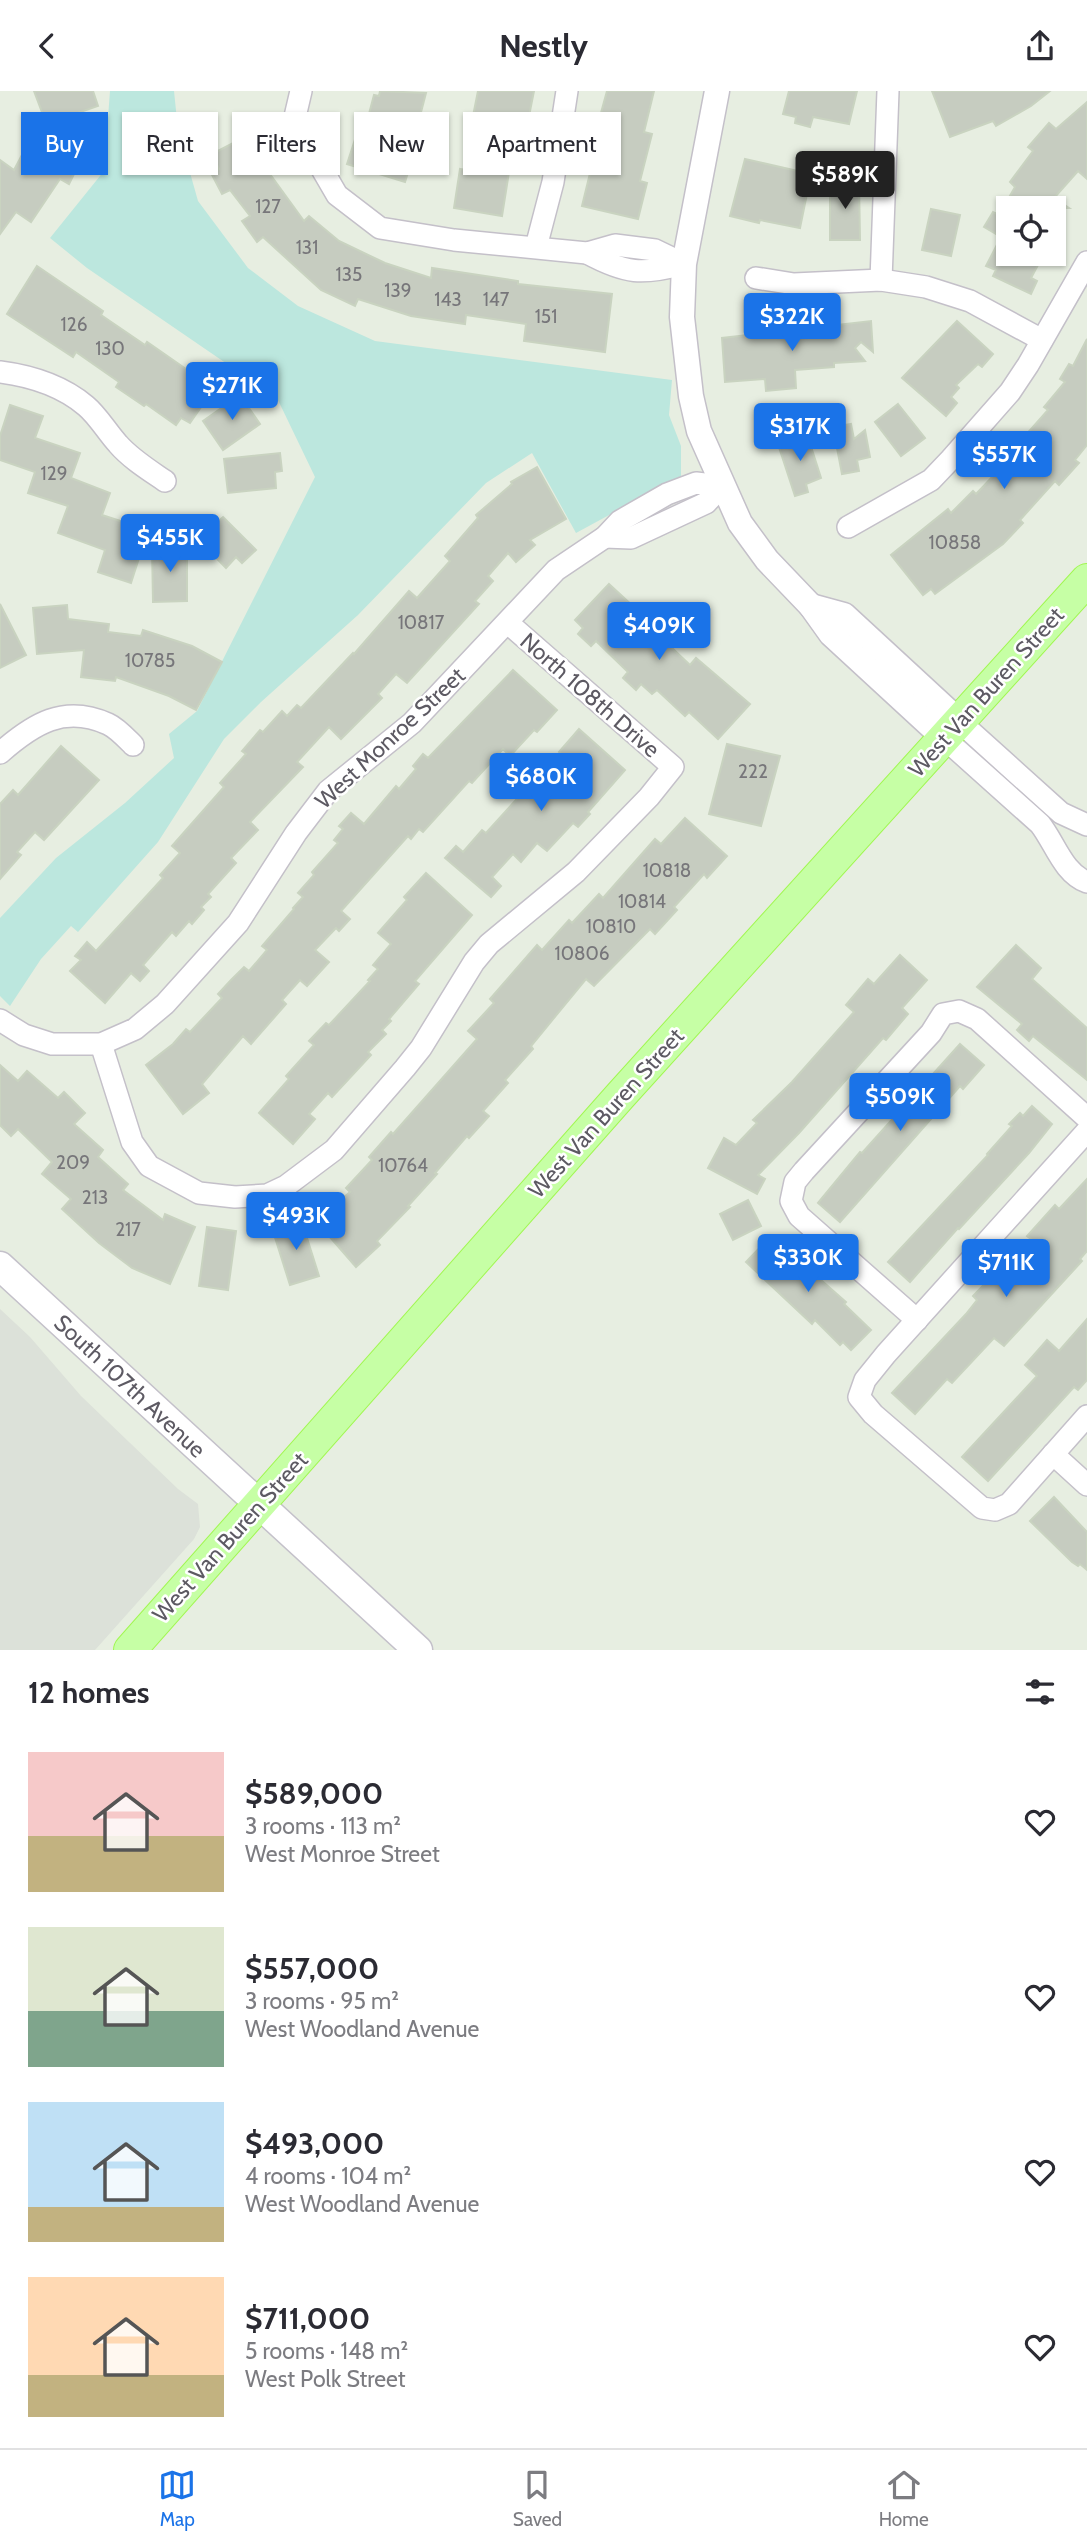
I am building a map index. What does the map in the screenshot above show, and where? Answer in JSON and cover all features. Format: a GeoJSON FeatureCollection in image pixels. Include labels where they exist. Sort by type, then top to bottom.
{"type":"FeatureCollection","features":[{"type":"Feature","properties":{"kind":"main road","name":"West Van Buren Street"},"geometry":{"type":"LineString","coordinates":[[130,1650],[611,1106],[1087,580]]}},
{"type":"Feature","properties":{"kind":"main road","name":"South 107th Avenue"},"geometry":{"type":"LineString","coordinates":[[0,1266],[418,1650]]}},
{"type":"Feature","properties":{"kind":"street"},"geometry":{"type":"LineString","coordinates":[[301,91],[294,121],[337,195],[380,228],[454,240],[587,253],[614,267],[653,272],[684,264]]}},
{"type":"Feature","properties":{"kind":"street"},"geometry":{"type":"LineString","coordinates":[[536,247],[554,182],[567,91]]}},
{"type":"Feature","properties":{"kind":"street"},"geometry":{"type":"LineString","coordinates":[[717,91],[684,264],[682,317],[691,396],[699,431],[740,523],[767,560],[811,606],[831,634],[1061,813],[1087,825]]}},
{"type":"Feature","properties":{"kind":"street"},"geometry":{"type":"LineString","coordinates":[[881,280],[888,91]]}},
{"type":"Feature","properties":{"kind":"street"},"geometry":{"type":"LineString","coordinates":[[848,527],[931,480],[1010,392],[1087,262]]}},
{"type":"Feature","properties":{"kind":"street"},"geometry":{"type":"LineString","coordinates":[[756,278],[794,284],[881,280],[926,287],[970,301],[1042,340]]}},
{"type":"Feature","properties":{"kind":"street"},"geometry":{"type":"LineString","coordinates":[[0,372],[30,376],[65,391],[87,407],[119,445],[165,481]]}},
{"type":"Feature","properties":{"kind":"street","name":"West Monroe Street"},"geometry":{"type":"LineString","coordinates":[[0,1020],[24,1035],[52,1044],[101,1044],[135,1029],[165,1004],[238,923],[296,833],[328,791],[412,723],[556,571],[605,537],[620,521],[667,494],[696,483],[722,486]]}},
{"type":"Feature","properties":{"kind":"street","name":"North 108th Drive"},"geometry":{"type":"LineString","coordinates":[[101,1044],[132,1142],[149,1166],[199,1193],[235,1197],[267,1195],[303,1175],[334,1150],[421,1048],[474,962],[489,944],[576,872],[649,797],[673,767],[508,623]]}},
{"type":"Feature","properties":{"kind":"street"},"geometry":{"type":"LineString","coordinates":[[0,753],[21,734],[45,720],[69,716],[90,718],[110,725],[133,745]]}},
{"type":"Feature","properties":{"kind":"street"},"geometry":{"type":"LineString","coordinates":[[953,730],[1040,824],[1070,871],[1087,882]]}},
{"type":"Feature","properties":{"kind":"street"},"geometry":{"type":"LineString","coordinates":[[917,1320],[799,1216],[791,1201],[795,1182],[804,1171],[931,1033],[943,1014],[958,1011],[977,1019],[1087,1118]]}},
{"type":"Feature","properties":{"kind":"street"},"geometry":{"type":"LineString","coordinates":[[1087,1131],[865,1380],[859,1397],[873,1414],[982,1508],[995,1510],[1009,1504],[1087,1416]]}},
{"type":"Feature","properties":{"kind":"street"},"geometry":{"type":"LineString","coordinates":[[1053,1454],[1087,1485]]}},
{"type":"Feature","properties":{"kind":"shaded area"},"geometry":{"type":"Polygon","coordinates":[[[110,91],[174,91],[176,112],[122,112],[122,175],[191,175],[198,201],[248,268],[298,306],[375,341],[672,380],[669,415],[681,446],[681,476],[576,533],[532,453],[486,483],[358,615],[224,739],[158,842],[78,932],[71,926],[41,959],[10,1006],[0,996],[0,918],[56,858],[125,803],[174,758],[169,734],[197,711],[315,477],[277,398],[87,268],[50,238],[101,175],[108,175],[110,91]]]}},
{"type":"Feature","properties":{"kind":"shaded area"},"geometry":{"type":"Polygon","coordinates":[[[0,1309],[30,1337],[81,1396],[178,1489],[198,1504],[200,1527],[194,1539],[95,1650],[0,1650],[0,1309]]]}},
{"type":"Feature","properties":{"kind":"building"},"geometry":{"type":"Polygon","coordinates":[[[34,91],[93,91],[98,106],[81,112],[42,112],[34,91]]]}},
{"type":"Feature","properties":{"kind":"building"},"geometry":{"type":"Polygon","coordinates":[[[380,91],[426,93],[421,112],[370,112],[374,95],[379,96],[380,91]]]}},
{"type":"Feature","properties":{"kind":"building"},"geometry":{"type":"Polygon","coordinates":[[[478,91],[534,91],[530,112],[474,112],[478,91]]]}},
{"type":"Feature","properties":{"kind":"building"},"geometry":{"type":"Polygon","coordinates":[[[607,91],[654,91],[644,132],[652,134],[640,181],[647,183],[638,219],[582,206],[590,175],[621,175],[621,112],[601,112],[607,91]]]}},
{"type":"Feature","properties":{"kind":"building"},"geometry":{"type":"Polygon","coordinates":[[[789,91],[857,91],[849,124],[813,117],[810,127],[795,123],[796,117],[783,114],[789,91]]]}},
{"type":"Feature","properties":{"kind":"building"},"geometry":{"type":"Polygon","coordinates":[[[932,91],[1050,91],[1031,106],[996,126],[993,121],[950,137],[932,91]]]}},
{"type":"Feature","properties":{"kind":"building"},"geometry":{"type":"Polygon","coordinates":[[[1087,102],[1087,179],[1078,171],[1056,196],[1010,196],[1015,187],[1010,182],[1033,151],[1028,147],[1049,123],[1056,129],[1087,102]]]}},
{"type":"Feature","properties":{"kind":"building"},"geometry":{"type":"Polygon","coordinates":[[[354,142],[354,166],[347,164],[354,142]]]}},
{"type":"Feature","properties":{"kind":"building"},"geometry":{"type":"Polygon","coordinates":[[[232,144],[232,175],[271,175],[304,221],[309,216],[339,241],[385,263],[431,278],[432,268],[518,281],[518,284],[612,294],[605,352],[524,341],[526,324],[466,315],[465,324],[411,316],[358,299],[355,306],[321,290],[263,237],[257,242],[242,221],[250,216],[230,190],[222,194],[212,175],[218,175],[218,151],[232,144]]]}},
{"type":"Feature","properties":{"kind":"building"},"geometry":{"type":"Polygon","coordinates":[[[21,157],[21,175],[74,175],[69,184],[60,179],[31,222],[16,212],[0,234],[0,160],[14,170],[21,157]]]}},
{"type":"Feature","properties":{"kind":"building"},"geometry":{"type":"Polygon","coordinates":[[[745,159],[811,174],[800,228],[730,216],[745,159]]]}},
{"type":"Feature","properties":{"kind":"building"},"geometry":{"type":"Polygon","coordinates":[[[460,169],[463,170],[463,175],[509,175],[502,216],[454,208],[460,169]]]}},
{"type":"Feature","properties":{"kind":"building"},"geometry":{"type":"Polygon","coordinates":[[[382,175],[407,175],[405,182],[382,175]]]}},
{"type":"Feature","properties":{"kind":"building"},"geometry":{"type":"Polygon","coordinates":[[[830,181],[859,181],[860,240],[830,240],[830,181]]]}},
{"type":"Feature","properties":{"kind":"building"},"geometry":{"type":"Polygon","coordinates":[[[931,209],[960,215],[951,256],[922,250],[931,209]]]}},
{"type":"Feature","properties":{"kind":"building"},"geometry":{"type":"Polygon","coordinates":[[[993,212],[996,214],[996,234],[984,227],[993,212]]]}},
{"type":"Feature","properties":{"kind":"building"},"geometry":{"type":"Polygon","coordinates":[[[996,247],[996,266],[1037,266],[1031,278],[1037,281],[1031,294],[993,276],[996,270],[986,266],[996,247]]]}},
{"type":"Feature","properties":{"kind":"building"},"geometry":{"type":"Polygon","coordinates":[[[37,266],[103,311],[101,315],[145,345],[147,342],[186,369],[189,365],[217,384],[190,423],[181,418],[176,425],[146,404],[144,406],[116,387],[119,382],[76,352],[73,357],[7,314],[37,266]]]}},
{"type":"Feature","properties":{"kind":"building"},"geometry":{"type":"Polygon","coordinates":[[[871,321],[873,352],[861,342],[855,348],[865,361],[795,370],[796,388],[766,391],[765,379],[725,382],[722,338],[871,321]]]}},
{"type":"Feature","properties":{"kind":"building"},"geometry":{"type":"Polygon","coordinates":[[[957,321],[993,354],[982,367],[978,364],[956,385],[959,388],[951,397],[957,403],[946,416],[902,378],[957,321]]]}},
{"type":"Feature","properties":{"kind":"building"},"geometry":{"type":"Polygon","coordinates":[[[1087,339],[1087,445],[1075,460],[1079,463],[1059,485],[1055,481],[1020,520],[1023,523],[1003,544],[935,594],[931,589],[923,595],[891,555],[948,509],[951,513],[973,491],[976,494],[996,473],[990,468],[1003,453],[1007,456],[1048,410],[1044,407],[1065,382],[1060,379],[1069,364],[1073,366],[1087,339]]]}},
{"type":"Feature","properties":{"kind":"building"},"geometry":{"type":"Polygon","coordinates":[[[240,395],[260,424],[223,450],[203,421],[240,395]]]}},
{"type":"Feature","properties":{"kind":"building"},"geometry":{"type":"Polygon","coordinates":[[[898,404],[925,438],[901,456],[875,422],[898,404]]]}},
{"type":"Feature","properties":{"kind":"building"},"geometry":{"type":"Polygon","coordinates":[[[10,405],[43,416],[35,438],[80,453],[71,478],[110,493],[102,515],[148,530],[131,583],[98,572],[105,550],[58,533],[68,506],[28,493],[35,472],[0,460],[0,436],[10,405]]]}},
{"type":"Feature","properties":{"kind":"building"},"geometry":{"type":"Polygon","coordinates":[[[851,424],[854,439],[865,430],[870,457],[857,460],[859,471],[842,474],[833,427],[851,424]]]}},
{"type":"Feature","properties":{"kind":"building"},"geometry":{"type":"Polygon","coordinates":[[[807,434],[821,478],[806,484],[808,492],[795,496],[778,444],[807,434]]]}},
{"type":"Feature","properties":{"kind":"building"},"geometry":{"type":"Polygon","coordinates":[[[280,453],[282,471],[275,472],[276,488],[228,493],[224,459],[280,453]]]}},
{"type":"Feature","properties":{"kind":"building"},"geometry":{"type":"Polygon","coordinates":[[[537,467],[566,519],[530,540],[535,545],[516,562],[508,553],[488,576],[493,581],[475,601],[479,604],[407,683],[396,674],[378,694],[382,698],[341,739],[329,727],[297,762],[303,767],[250,822],[258,830],[231,858],[236,863],[208,894],[211,897],[201,907],[204,910],[192,924],[189,921],[176,936],[172,932],[143,965],[149,971],[140,981],[131,973],[105,1003],[70,971],[81,960],[75,956],[87,942],[96,951],[163,878],[160,875],[180,853],[172,846],[224,787],[220,783],[246,754],[242,751],[260,730],[263,732],[282,711],[287,716],[297,705],[301,708],[354,654],[409,591],[417,598],[450,561],[445,556],[478,518],[476,515],[512,484],[511,482],[537,467]]]}},
{"type":"Feature","properties":{"kind":"building"},"geometry":{"type":"Polygon","coordinates":[[[223,517],[256,550],[242,563],[236,557],[226,568],[194,535],[209,520],[214,525],[223,517]]]}},
{"type":"Feature","properties":{"kind":"building"},"geometry":{"type":"Polygon","coordinates":[[[187,546],[187,601],[153,602],[152,547],[187,546]]]}},
{"type":"Feature","properties":{"kind":"building"},"geometry":{"type":"Polygon","coordinates":[[[609,584],[635,608],[639,604],[661,625],[655,632],[690,665],[696,658],[750,704],[718,739],[689,712],[685,716],[657,690],[652,694],[641,684],[636,690],[623,678],[628,672],[596,641],[591,646],[578,634],[583,628],[575,620],[609,584]]]}},
{"type":"Feature","properties":{"kind":"building"},"geometry":{"type":"Polygon","coordinates":[[[0,604],[26,655],[0,668],[0,604]]]}},
{"type":"Feature","properties":{"kind":"building"},"geometry":{"type":"Polygon","coordinates":[[[67,605],[68,619],[109,624],[108,632],[141,636],[143,630],[192,646],[222,662],[196,710],[169,696],[116,677],[115,681],[81,677],[84,650],[37,654],[33,608],[67,605]]]}},
{"type":"Feature","properties":{"kind":"building"},"geometry":{"type":"Polygon","coordinates":[[[513,670],[557,710],[510,756],[503,749],[472,783],[469,781],[423,832],[419,829],[411,839],[408,836],[341,911],[350,919],[339,931],[336,928],[315,950],[329,962],[307,986],[300,980],[282,1000],[286,1004],[251,1044],[243,1036],[202,1084],[209,1093],[183,1114],[146,1065],[173,1044],[186,1029],[190,1032],[222,998],[218,994],[231,980],[244,967],[249,971],[267,950],[262,946],[303,897],[298,893],[314,875],[312,872],[338,843],[334,840],[343,829],[339,826],[351,813],[364,824],[396,786],[399,789],[416,769],[413,766],[423,754],[428,758],[513,670]]]}},
{"type":"Feature","properties":{"kind":"building"},"geometry":{"type":"Polygon","coordinates":[[[579,729],[625,770],[578,827],[573,823],[547,851],[537,843],[521,862],[513,854],[492,877],[501,886],[491,897],[445,858],[456,846],[463,852],[482,830],[486,833],[524,791],[533,799],[568,760],[559,752],[579,729]]]}},
{"type":"Feature","properties":{"kind":"building"},"geometry":{"type":"Polygon","coordinates":[[[727,744],[780,756],[761,826],[709,814],[727,744]]]}},
{"type":"Feature","properties":{"kind":"building"},"geometry":{"type":"Polygon","coordinates":[[[61,746],[99,780],[44,840],[35,832],[17,852],[21,855],[0,879],[0,804],[13,790],[18,795],[61,746]]]}},
{"type":"Feature","properties":{"kind":"building"},"geometry":{"type":"Polygon","coordinates":[[[685,818],[727,856],[707,878],[704,874],[674,907],[677,910],[655,934],[650,929],[594,986],[586,979],[531,1046],[533,1049],[505,1080],[508,1083],[483,1111],[489,1116],[469,1138],[467,1136],[408,1206],[410,1207],[377,1241],[380,1245],[356,1267],[316,1221],[350,1192],[346,1188],[372,1160],[369,1157],[391,1132],[393,1134],[477,1039],[468,1031],[494,1003],[490,999],[537,945],[542,950],[569,920],[572,923],[599,894],[603,898],[655,839],[661,844],[685,818]]]}},
{"type":"Feature","properties":{"kind":"building"},"geometry":{"type":"Polygon","coordinates":[[[426,873],[472,915],[415,981],[419,984],[389,1019],[391,1021],[382,1030],[386,1034],[368,1052],[371,1055],[332,1097],[328,1093],[309,1114],[315,1119],[293,1144],[259,1113],[289,1079],[286,1076],[314,1045],[309,1041],[326,1023],[329,1025],[370,981],[368,980],[378,969],[373,965],[391,944],[378,933],[407,900],[404,897],[426,873]]]}},
{"type":"Feature","properties":{"kind":"building"},"geometry":{"type":"Polygon","coordinates":[[[1016,945],[1041,968],[1032,979],[1087,1028],[1087,1080],[1033,1036],[1029,1041],[1017,1030],[1022,1024],[977,987],[1016,945]]]}},
{"type":"Feature","properties":{"kind":"building"},"geometry":{"type":"Polygon","coordinates":[[[900,955],[927,980],[902,1008],[908,1014],[758,1175],[765,1179],[757,1194],[708,1168],[724,1138],[736,1145],[757,1123],[753,1120],[792,1082],[854,1012],[846,1005],[868,979],[874,984],[900,955]]]}},
{"type":"Feature","properties":{"kind":"building"},"geometry":{"type":"Polygon","coordinates":[[[960,1044],[984,1065],[963,1089],[960,1086],[840,1222],[818,1203],[860,1152],[862,1153],[960,1044]]]}},
{"type":"Feature","properties":{"kind":"building"},"geometry":{"type":"Polygon","coordinates":[[[0,1065],[18,1081],[27,1071],[58,1098],[64,1092],[85,1113],[74,1124],[103,1150],[98,1157],[128,1184],[123,1190],[163,1220],[165,1214],[195,1227],[170,1284],[132,1268],[99,1243],[62,1209],[71,1199],[42,1174],[52,1162],[18,1129],[11,1136],[0,1125],[0,1065]]]}},
{"type":"Feature","properties":{"kind":"building"},"geometry":{"type":"Polygon","coordinates":[[[1032,1106],[1052,1124],[1029,1153],[910,1282],[888,1262],[988,1155],[1012,1126],[1009,1124],[1020,1113],[1023,1116],[1032,1106]]]}},
{"type":"Feature","properties":{"kind":"building"},"geometry":{"type":"Polygon","coordinates":[[[1087,1179],[1087,1251],[1080,1259],[1082,1261],[1004,1346],[994,1338],[952,1383],[947,1379],[915,1414],[892,1393],[966,1314],[977,1300],[973,1296],[1001,1267],[1004,1270],[1031,1239],[1027,1236],[1055,1205],[1059,1209],[1087,1179]]]}},
{"type":"Feature","properties":{"kind":"building"},"geometry":{"type":"Polygon","coordinates":[[[748,1200],[761,1226],[733,1240],[720,1214],[748,1200]]]}},
{"type":"Feature","properties":{"kind":"building"},"geometry":{"type":"Polygon","coordinates":[[[301,1219],[319,1276],[290,1285],[272,1228],[301,1219]]]}},
{"type":"Feature","properties":{"kind":"building"},"geometry":{"type":"Polygon","coordinates":[[[207,1227],[236,1231],[228,1290],[199,1286],[207,1227]]]}},
{"type":"Feature","properties":{"kind":"building"},"geometry":{"type":"Polygon","coordinates":[[[770,1237],[846,1302],[844,1304],[871,1330],[851,1350],[843,1342],[840,1345],[815,1320],[812,1324],[746,1262],[770,1237]]]}},
{"type":"Feature","properties":{"kind":"building"},"geometry":{"type":"Polygon","coordinates":[[[1087,1319],[1087,1380],[1078,1390],[1074,1387],[988,1481],[962,1457],[1037,1376],[1025,1365],[1047,1340],[1059,1351],[1087,1319]]]}},
{"type":"Feature","properties":{"kind":"building"},"geometry":{"type":"Polygon","coordinates":[[[1054,1497],[1087,1532],[1087,1570],[1072,1562],[1030,1521],[1054,1497]]]}}]}
